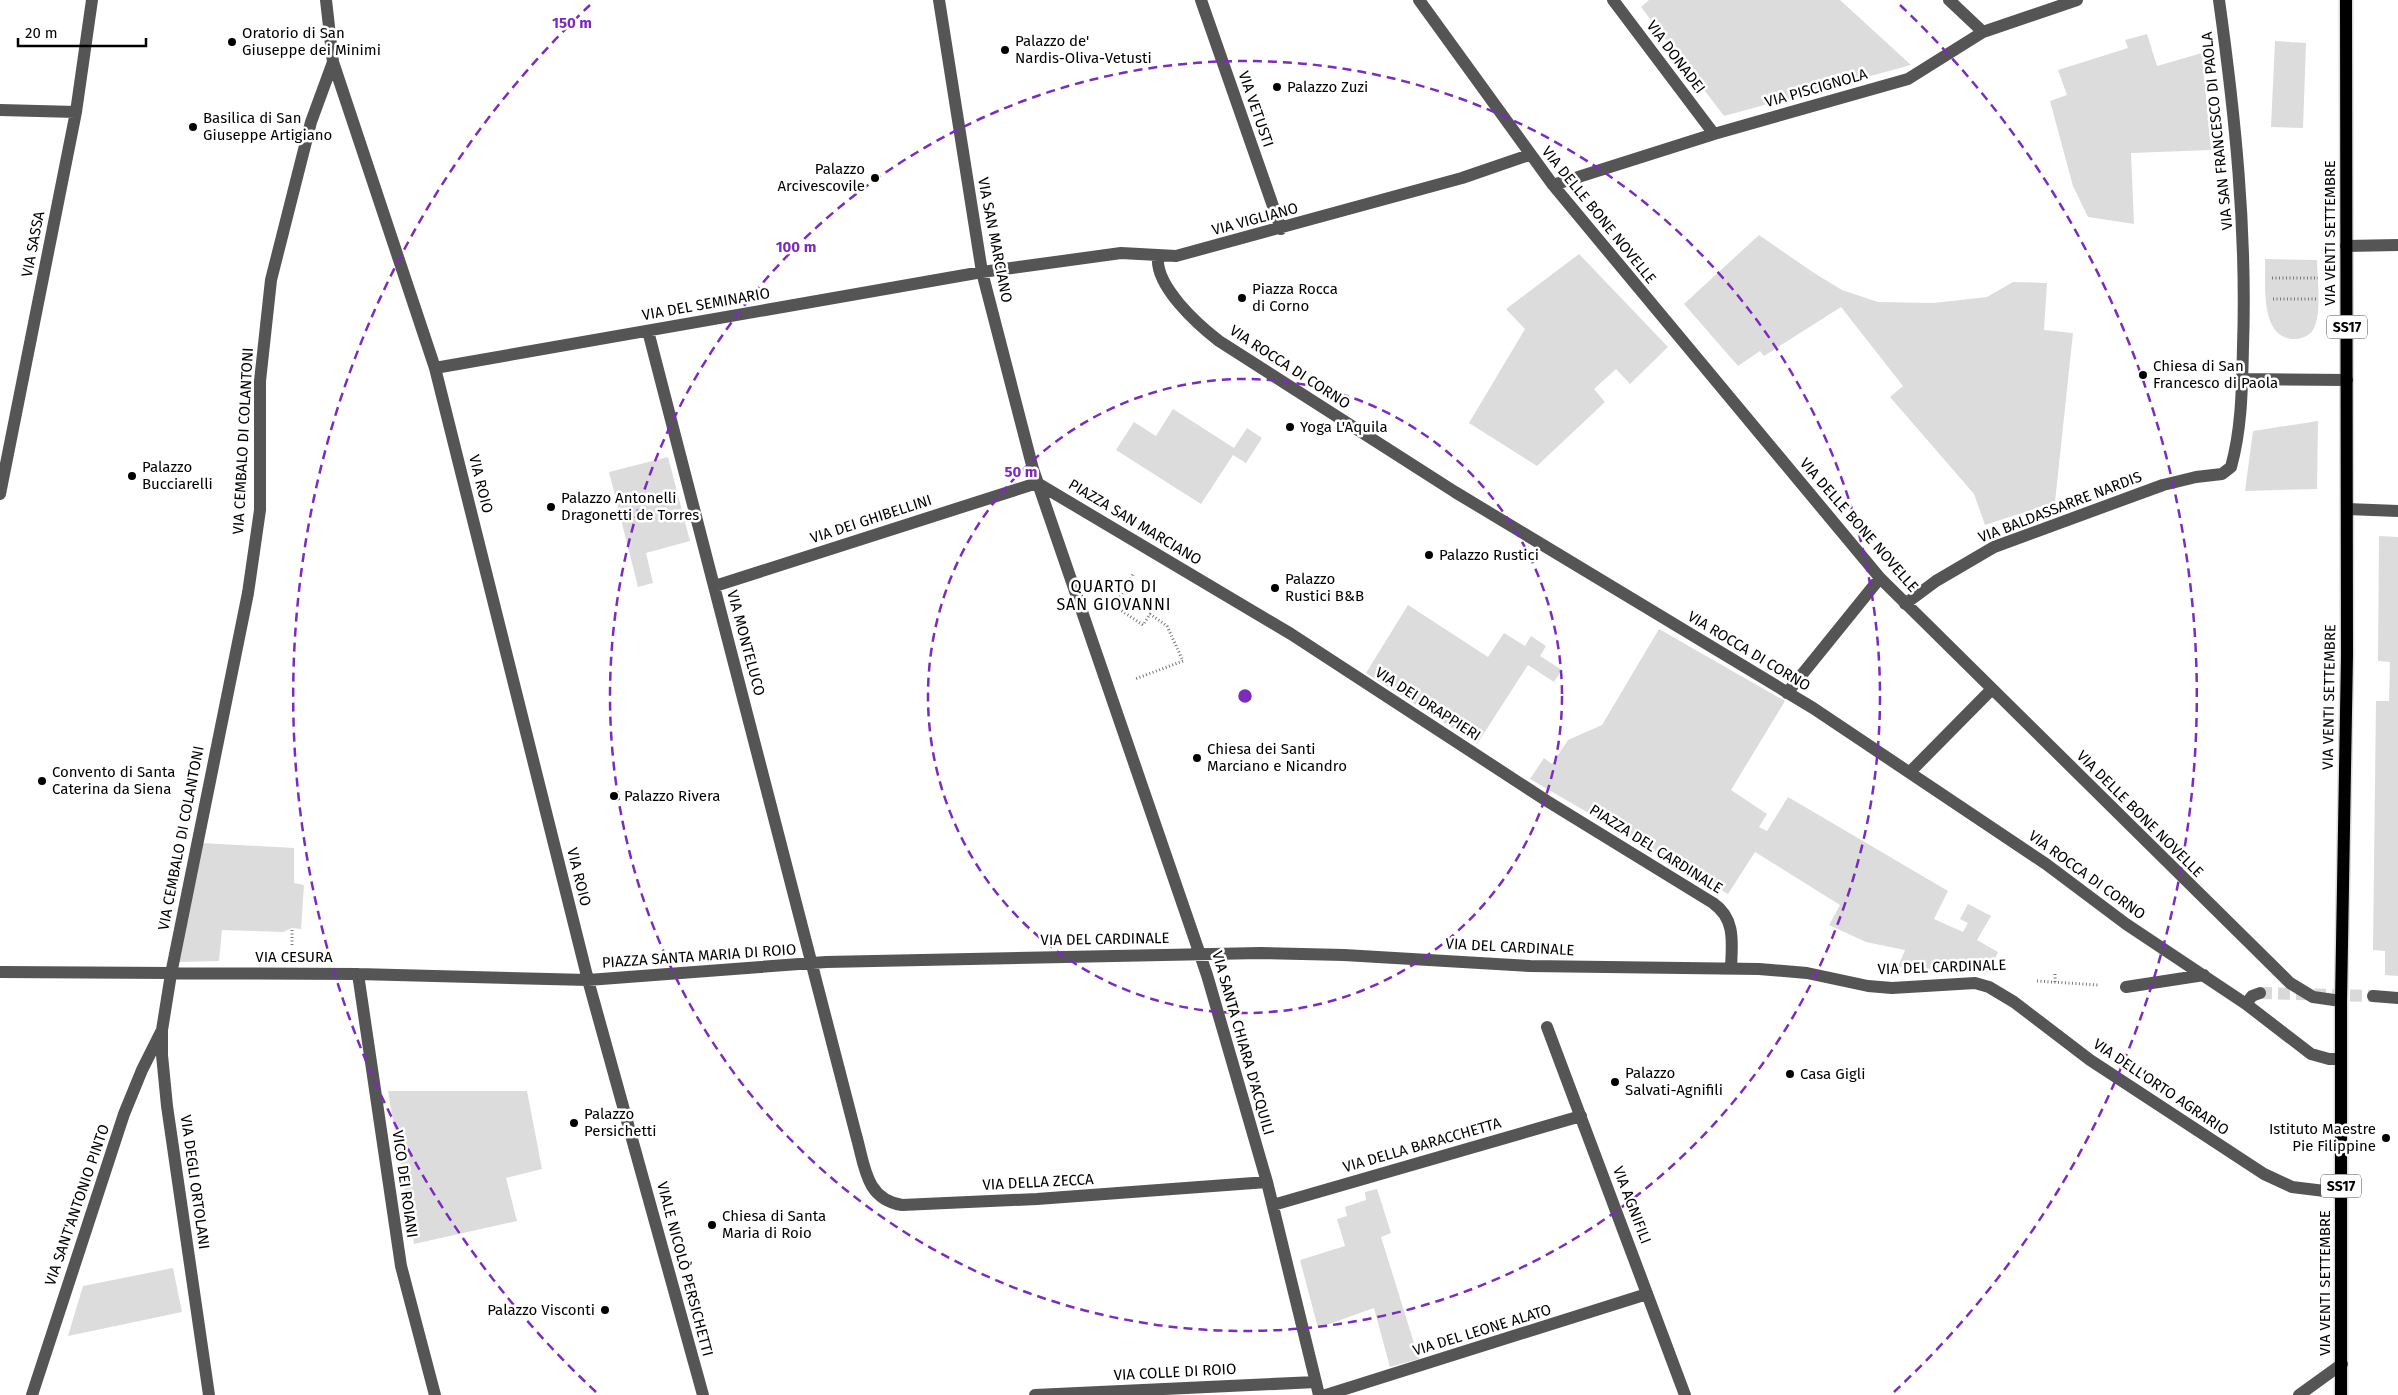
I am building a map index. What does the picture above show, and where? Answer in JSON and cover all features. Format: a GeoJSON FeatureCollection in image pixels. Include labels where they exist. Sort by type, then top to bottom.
{"type":"FeatureCollection","features":[{"type":"Feature","properties":{"kind":"main road","name":"VIA VENTI SETTEMBRE"},"geometry":{"type":"LineString","coordinates":[[2342,1395],[2341,976],[2347,655],[2346,0]]}},
{"type":"Feature","properties":{"kind":"street","name":"VIA SASSA"},"geometry":{"type":"LineString","coordinates":[[0,494],[76,112],[92,0]]}},
{"type":"Feature","properties":{"kind":"street","name":"VIA ROIO"},"geometry":{"type":"LineString","coordinates":[[326,0],[333,62],[435,368],[588,980]]}},
{"type":"Feature","properties":{"kind":"street","name":"VIA SAN MARCIANO"},"geometry":{"type":"LineString","coordinates":[[939,0],[982,272],[1037,483]]}},
{"type":"Feature","properties":{"kind":"street","name":"VIA VETUSTI"},"geometry":{"type":"LineString","coordinates":[[1201,0],[1281,229]]}},
{"type":"Feature","properties":{"kind":"street","name":"VIA DELLE BONE NOVELLE"},"geometry":{"type":"LineString","coordinates":[[1419,0],[1553,185],[1880,578],[1991,690],[2290,983],[2313,997],[2341,1001]]}},
{"type":"Feature","properties":{"kind":"street","name":"VIA DONADEI"},"geometry":{"type":"LineString","coordinates":[[1613,0],[1714,134]]}},
{"type":"Feature","properties":{"kind":"street"},"geometry":{"type":"LineString","coordinates":[[1949,0],[1983,32]]}},
{"type":"Feature","properties":{"kind":"street","name":"VIA PISCIGNOLA"},"geometry":{"type":"LineString","coordinates":[[1553,185],[1714,134],[1908,79],[1983,32],[2077,0]]}},
{"type":"Feature","properties":{"kind":"street","name":"VIA SAN FRANCESCO DI PAOLA"},"geometry":{"type":"LineString","coordinates":[[2220,0],[2236,134],[2245,258],[2242,379],[2239,418],[2232,462]]}},
{"type":"Feature","properties":{"kind":"street","name":"VIA CEMBALO DI COLANTONI"},"geometry":{"type":"LineString","coordinates":[[171,974],[248,593],[260,510],[260,381],[271,280],[311,122],[333,62]]}},
{"type":"Feature","properties":{"kind":"street"},"geometry":{"type":"LineString","coordinates":[[0,110],[76,112]]}},
{"type":"Feature","properties":{"kind":"street","name":"VIA VIGLIANO"},"geometry":{"type":"LineString","coordinates":[[982,272],[1121,253],[1176,256],[1281,229],[1462,178],[1530,155]]}},
{"type":"Feature","properties":{"kind":"street"},"geometry":{"type":"LineString","coordinates":[[2346,246],[2398,245]]}},
{"type":"Feature","properties":{"kind":"street","name":"VIA ROCCA DI CORNO"},"geometry":{"type":"LineString","coordinates":[[1158,256],[1164,281],[1175,298],[1197,322],[1219,340],[1455,492],[1787,693],[1910,772],[2046,864],[2126,924],[2246,1004],[2312,1054],[2328,1059],[2341,1059]]}},
{"type":"Feature","properties":{"kind":"street","name":"VIA DEL SEMINARIO"},"geometry":{"type":"LineString","coordinates":[[435,368],[982,272]]}},
{"type":"Feature","properties":{"kind":"street","name":"VIA MONTELUCO"},"geometry":{"type":"LineString","coordinates":[[648,331],[813,963]]}},
{"type":"Feature","properties":{"kind":"street"},"geometry":{"type":"LineString","coordinates":[[2242,379],[2346,380]]}},
{"type":"Feature","properties":{"kind":"street","name":"VIA BALDASSARRE NARDIS"},"geometry":{"type":"LineString","coordinates":[[1905,604],[1936,581],[1994,547],[2163,485],[2196,477],[2222,474],[2228,471],[2232,462]]}},
{"type":"Feature","properties":{"kind":"street"},"geometry":{"type":"LineString","coordinates":[[1037,483],[1108,688]]}},
{"type":"Feature","properties":{"kind":"street","name":"PIAZZA SAN MARCIANO"},"geometry":{"type":"LineString","coordinates":[[1037,483],[1291,634]]}},
{"type":"Feature","properties":{"kind":"street","name":"VIA DEI GHIBELLINI"},"geometry":{"type":"LineString","coordinates":[[715,586],[1037,483]]}},
{"type":"Feature","properties":{"kind":"street"},"geometry":{"type":"LineString","coordinates":[[2347,509],[2398,511]]}},
{"type":"Feature","properties":{"kind":"street"},"geometry":{"type":"LineString","coordinates":[[1787,693],[1880,578]]}},
{"type":"Feature","properties":{"kind":"street","name":"VIA DEI DRAPPIERI"},"geometry":{"type":"LineString","coordinates":[[1291,634],[1547,801]]}},
{"type":"Feature","properties":{"kind":"street","name":"VIA SANTA CHIARA D'ACQUILI"},"geometry":{"type":"LineString","coordinates":[[1108,688],[1200,953],[1267,1182],[1317,1389]]}},
{"type":"Feature","properties":{"kind":"street"},"geometry":{"type":"LineString","coordinates":[[1910,772],[1991,690]]}},
{"type":"Feature","properties":{"kind":"street","name":"PIAZZA DEL CARDINALE"},"geometry":{"type":"LineString","coordinates":[[1547,801],[1720,908],[1728,918],[1732,931],[1731,968]]}},
{"type":"Feature","properties":{"kind":"street","name":"VIA DEL CARDINALE"},"geometry":{"type":"LineString","coordinates":[[813,963],[1200,953],[1344,955],[1530,966],[1782,970],[1868,986],[1892,988],[1975,983]]}},
{"type":"Feature","properties":{"kind":"street","name":"PIAZZA SANTA MARIA DI ROIO"},"geometry":{"type":"LineString","coordinates":[[636,1152],[588,980],[813,963],[856,1135]]}},
{"type":"Feature","properties":{"kind":"street","name":"VIA CESURA"},"geometry":{"type":"LineString","coordinates":[[0,972],[358,974],[588,980]]}},
{"type":"Feature","properties":{"kind":"street","name":"VIA DEGLI ORTOLANI"},"geometry":{"type":"LineString","coordinates":[[171,974],[162,1030],[168,1106],[209,1395]]}},
{"type":"Feature","properties":{"kind":"street","name":"VICO DEI ROIANI"},"geometry":{"type":"LineString","coordinates":[[358,974],[400,1266],[435,1395]]}},
{"type":"Feature","properties":{"kind":"street"},"geometry":{"type":"LineString","coordinates":[[2126,987],[2204,975]]}},
{"type":"Feature","properties":{"kind":"street","name":"VIA DELL'ORTO AGRARIO"},"geometry":{"type":"LineString","coordinates":[[1975,983],[1989,987],[2014,1002],[2090,1060],[2264,1174],[2292,1187],[2341,1193]]}},
{"type":"Feature","properties":{"kind":"street"},"geometry":{"type":"LineString","coordinates":[[2246,1004],[2252,996],[2260,993]]}},
{"type":"Feature","properties":{"kind":"street"},"geometry":{"type":"LineString","coordinates":[[2373,996],[2398,998]]}},
{"type":"Feature","properties":{"kind":"street","name":"VIA AGNIFILI"},"geometry":{"type":"LineString","coordinates":[[1547,1027],[1685,1395]]}},
{"type":"Feature","properties":{"kind":"street","name":"VIA SANT'ANTONIO PINTO"},"geometry":{"type":"LineString","coordinates":[[32,1395],[124,1114],[142,1070],[162,1030]]}},
{"type":"Feature","properties":{"kind":"street","name":"VIA DELLA BARACCHETTA"},"geometry":{"type":"LineString","coordinates":[[1272,1205],[1581,1116]]}},
{"type":"Feature","properties":{"kind":"street","name":"VIA DELLA ZECCA"},"geometry":{"type":"LineString","coordinates":[[856,1135],[874,1191],[885,1200],[902,1205],[1037,1199],[1267,1182]]}},
{"type":"Feature","properties":{"kind":"street","name":"VIALE NICOLÒ PERSICHETTI"},"geometry":{"type":"LineString","coordinates":[[636,1152],[703,1395]]}},
{"type":"Feature","properties":{"kind":"street","name":"VIA DEL LEONE ALATO"},"geometry":{"type":"LineString","coordinates":[[1326,1395],[1648,1294]]}},
{"type":"Feature","properties":{"kind":"street"},"geometry":{"type":"LineString","coordinates":[[2299,1395],[2342,1364]]}},
{"type":"Feature","properties":{"kind":"street","name":"VIA COLLE DI ROIO"},"geometry":{"type":"LineString","coordinates":[[1036,1395],[1317,1389]]}},
{"type":"Feature","properties":{"kind":"path"},"geometry":{"type":"LineString","coordinates":[[2245,279],[2346,277]]}},
{"type":"Feature","properties":{"kind":"path"},"geometry":{"type":"LineString","coordinates":[[2245,300],[2346,298]]}},
{"type":"Feature","properties":{"kind":"path"},"geometry":{"type":"LineString","coordinates":[[1115,606],[1147,548]]}},
{"type":"Feature","properties":{"kind":"path"},"geometry":{"type":"LineString","coordinates":[[1077,598],[1109,602],[1143,625],[1150,614],[1167,626],[1183,661],[1108,688]]}},
{"type":"Feature","properties":{"kind":"path"},"geometry":{"type":"LineString","coordinates":[[2054,982],[2055,972]]}},
{"type":"Feature","properties":{"kind":"path"},"geometry":{"type":"LineString","coordinates":[[2036,981],[2126,987]]}},
{"type":"Feature","properties":{"kind":"shaded area"},"geometry":{"type":"Polygon","coordinates":[[[1649,0],[1840,0],[1911,65],[1724,116],[1641,7],[1649,0]]]}},
{"type":"Feature","properties":{"kind":"shaded area"},"geometry":{"type":"Polygon","coordinates":[[[2147,34],[2157,66],[2202,53],[2211,150],[2131,153],[2134,224],[2088,217],[2073,186],[2050,101],[2067,95],[2058,70],[2128,48],[2125,40],[2147,34]]]}},
{"type":"Feature","properties":{"kind":"shaded area"},"geometry":{"type":"Polygon","coordinates":[[[2275,41],[2306,43],[2303,128],[2271,127],[2275,41]]]}},
{"type":"Feature","properties":{"kind":"shaded area"},"geometry":{"type":"Polygon","coordinates":[[[1759,235],[1842,290],[1878,302],[1934,303],[1987,297],[2013,282],[2047,283],[2044,330],[2073,333],[2055,502],[1985,525],[1974,494],[1890,397],[1903,386],[1841,307],[1764,356],[1760,351],[1738,366],[1684,304],[1759,235]]]}},
{"type":"Feature","properties":{"kind":"shaded area"},"geometry":{"type":"Polygon","coordinates":[[[1579,254],[1668,347],[1630,384],[1616,369],[1594,389],[1605,402],[1537,466],[1469,423],[1525,329],[1506,309],[1579,254]]]}},
{"type":"Feature","properties":{"kind":"shaded area"},"geometry":{"type":"Polygon","coordinates":[[[2265,259],[2317,260],[2318,313],[2314,328],[2306,336],[2295,339],[2283,337],[2275,330],[2270,320],[2265,295],[2265,259]]]}},
{"type":"Feature","properties":{"kind":"shaded area"},"geometry":{"type":"Polygon","coordinates":[[[1173,409],[1234,448],[1247,428],[1262,438],[1246,463],[1233,455],[1201,504],[1116,450],[1134,422],[1156,436],[1173,409]]]}},
{"type":"Feature","properties":{"kind":"shaded area"},"geometry":{"type":"Polygon","coordinates":[[[2318,421],[2317,489],[2245,491],[2253,431],[2318,421]]]}},
{"type":"Feature","properties":{"kind":"shaded area"},"geometry":{"type":"Polygon","coordinates":[[[668,457],[690,541],[646,553],[653,583],[638,587],[609,472],[668,457]]]}},
{"type":"Feature","properties":{"kind":"shaded area"},"geometry":{"type":"Polygon","coordinates":[[[2379,536],[2398,537],[2398,976],[2385,975],[2385,951],[2373,950],[2376,701],[2389,701],[2390,662],[2378,661],[2379,536]]]}},
{"type":"Feature","properties":{"kind":"shaded area"},"geometry":{"type":"Polygon","coordinates":[[[1408,605],[1488,657],[1504,633],[1525,646],[1531,636],[1546,646],[1540,656],[1562,670],[1554,682],[1528,665],[1477,744],[1366,673],[1408,605]]]}},
{"type":"Feature","properties":{"kind":"shaded area"},"geometry":{"type":"Polygon","coordinates":[[[1659,629],[1785,701],[1731,790],[1767,814],[1759,827],[1767,831],[1788,797],[1948,891],[1934,919],[1963,932],[1968,923],[1960,919],[1968,904],[1991,916],[1977,940],[1998,952],[1989,972],[1898,967],[1905,950],[1866,942],[1829,925],[1840,905],[1755,852],[1728,894],[1530,779],[1544,758],[1552,764],[1568,740],[1602,725],[1659,629]]]}},
{"type":"Feature","properties":{"kind":"shaded area"},"geometry":{"type":"Polygon","coordinates":[[[201,843],[294,848],[294,883],[304,885],[301,929],[292,928],[283,932],[222,930],[219,961],[179,962],[201,843]]]}},
{"type":"Feature","properties":{"kind":"shaded area"},"geometry":{"type":"Polygon","coordinates":[[[388,1091],[527,1091],[542,1169],[506,1178],[517,1221],[414,1244],[388,1091]]]}},
{"type":"Feature","properties":{"kind":"shaded area"},"geometry":{"type":"Polygon","coordinates":[[[1377,1189],[1391,1233],[1381,1237],[1419,1359],[1390,1367],[1374,1308],[1318,1328],[1300,1260],[1345,1246],[1337,1219],[1347,1216],[1345,1207],[1366,1200],[1365,1192],[1377,1189]]]}},
{"type":"Feature","properties":{"kind":"shaded area"},"geometry":{"type":"Polygon","coordinates":[[[173,1268],[182,1312],[68,1336],[83,1286],[173,1268]]]}},
{"type":"Feature","properties":{"kind":"tunnel"},"geometry":{"type":"LineString","coordinates":[[2260,993],[2373,996]]}},
{"type":"Feature","properties":{"kind":"place","name":"Oratorio di San Giuseppe dei Minimi"},"geometry":{"type":"Point","coordinates":[232,42]}},
{"type":"Feature","properties":{"kind":"place","name":"Palazzo de' Nardis-Oliva-Vetusti"},"geometry":{"type":"Point","coordinates":[1005,50]}},
{"type":"Feature","properties":{"kind":"place","name":"Palazzo Zuzi"},"geometry":{"type":"Point","coordinates":[1277,87]}},
{"type":"Feature","properties":{"kind":"place","name":"Basilica di San Giuseppe Artigiano"},"geometry":{"type":"Point","coordinates":[193,127]}},
{"type":"Feature","properties":{"kind":"place","name":"Palazzo Arcivescovile"},"geometry":{"type":"Point","coordinates":[875,178]}},
{"type":"Feature","properties":{"kind":"place","name":"Piazza Rocca di Corno"},"geometry":{"type":"Point","coordinates":[1242,298]}},
{"type":"Feature","properties":{"kind":"place","name":"Chiesa di San Francesco di Paola"},"geometry":{"type":"Point","coordinates":[2143,375]}},
{"type":"Feature","properties":{"kind":"place","name":"Yoga L'Aquila"},"geometry":{"type":"Point","coordinates":[1290,427]}},
{"type":"Feature","properties":{"kind":"place","name":"Palazzo Bucciarelli"},"geometry":{"type":"Point","coordinates":[132,476]}},
{"type":"Feature","properties":{"kind":"place","name":"Palazzo Antonelli Dragonetti de Torres"},"geometry":{"type":"Point","coordinates":[551,507]}},
{"type":"Feature","properties":{"kind":"place","name":"Palazzo Rustici"},"geometry":{"type":"Point","coordinates":[1429,555]}},
{"type":"Feature","properties":{"kind":"place","name":"Palazzo Rustici B&B"},"geometry":{"type":"Point","coordinates":[1275,588]}},
{"type":"Feature","properties":{"kind":"place","name":"Chiesa dei Santi Marciano e Nicandro"},"geometry":{"type":"Point","coordinates":[1197,758]}},
{"type":"Feature","properties":{"kind":"place","name":"Convento di Santa Caterina da Siena"},"geometry":{"type":"Point","coordinates":[42,781]}},
{"type":"Feature","properties":{"kind":"place","name":"Palazzo Rivera"},"geometry":{"type":"Point","coordinates":[614,796]}},
{"type":"Feature","properties":{"kind":"place","name":"Casa Gigli"},"geometry":{"type":"Point","coordinates":[1790,1074]}},
{"type":"Feature","properties":{"kind":"place","name":"Palazzo Salvati-Agnifili"},"geometry":{"type":"Point","coordinates":[1615,1082]}},
{"type":"Feature","properties":{"kind":"place","name":"Palazzo Persichetti"},"geometry":{"type":"Point","coordinates":[574,1123]}},
{"type":"Feature","properties":{"kind":"place","name":"Istituto Maestre Pie Filippine"},"geometry":{"type":"Point","coordinates":[2386,1138]}},
{"type":"Feature","properties":{"kind":"place","name":"Chiesa di Santa Maria di Roio"},"geometry":{"type":"Point","coordinates":[712,1225]}},
{"type":"Feature","properties":{"kind":"place","name":"Palazzo Visconti"},"geometry":{"type":"Point","coordinates":[605,1310]}},
{"type":"Feature","properties":{"kind":"district","name":"QUARTO DI SAN GIOVANNI"},"geometry":{"type":"Point","coordinates":[1114,595]}}]}
